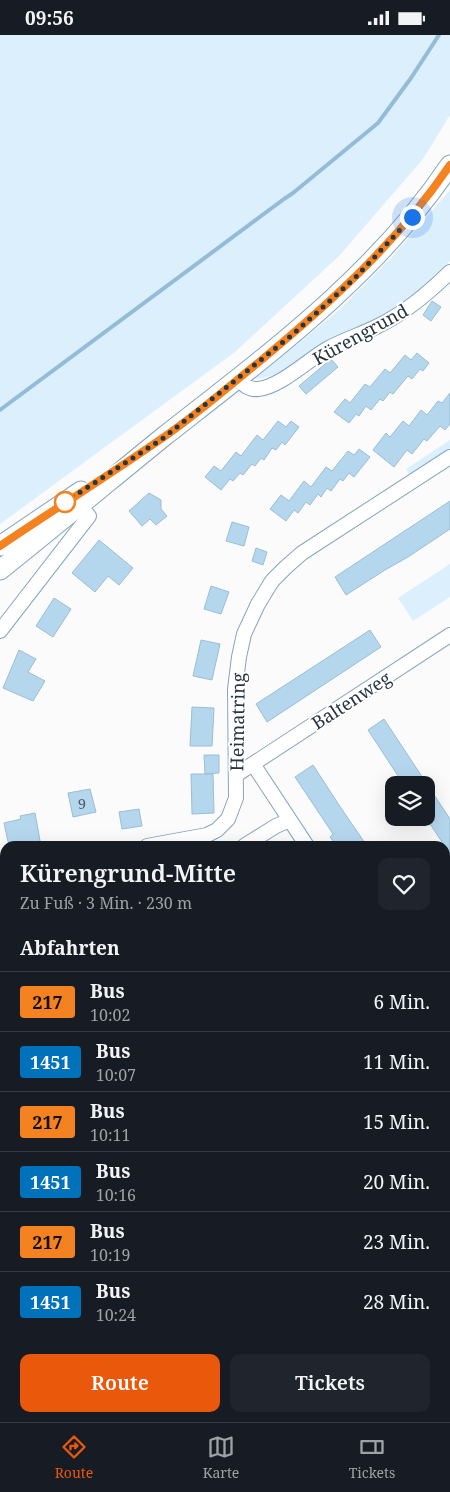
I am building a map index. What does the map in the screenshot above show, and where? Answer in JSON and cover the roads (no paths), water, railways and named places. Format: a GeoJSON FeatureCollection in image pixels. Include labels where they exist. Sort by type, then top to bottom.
{"type":"FeatureCollection","features":[{"type":"Feature","properties":{"kind":"main road","name":"Kürengrund"},"geometry":{"type":"LineString","coordinates":[[0,569],[76,502],[162,439],[306,324],[355,278],[403,228],[430,195],[450,165]]}},
{"type":"Feature","properties":{"kind":"main road","name":"Kürengrund"},"geometry":{"type":"LineString","coordinates":[[0,546],[76,502]]}},
{"type":"Feature","properties":{"kind":"street","name":"Kürengrund"},"geometry":{"type":"LineString","coordinates":[[238,379],[250,389],[269,386],[298,370],[316,355],[339,342],[375,327],[406,311],[450,272]]}},
{"type":"Feature","properties":{"kind":"street","name":"Heimatring"},"geometry":{"type":"LineString","coordinates":[[192,841],[207,835],[226,823],[236,798],[235,689],[239,657],[244,634],[258,604],[272,581],[302,553],[450,457]]}},
{"type":"Feature","properties":{"kind":"street"},"geometry":{"type":"LineString","coordinates":[[0,631],[89,516],[76,502]]}},
{"type":"Feature","properties":{"kind":"street","name":"Baltenweg"},"geometry":{"type":"LineString","coordinates":[[236,775],[450,635]]}},
{"type":"Feature","properties":{"kind":"street"},"geometry":{"type":"LineString","coordinates":[[253,765],[304,841]]}},
{"type":"Feature","properties":{"kind":"street"},"geometry":{"type":"LineString","coordinates":[[252,841],[276,826],[290,820]]}},
{"type":"Feature","properties":{"kind":"waterway"},"geometry":{"type":"LineString","coordinates":[[0,410],[293,193],[378,123],[439,35]]}}]}
